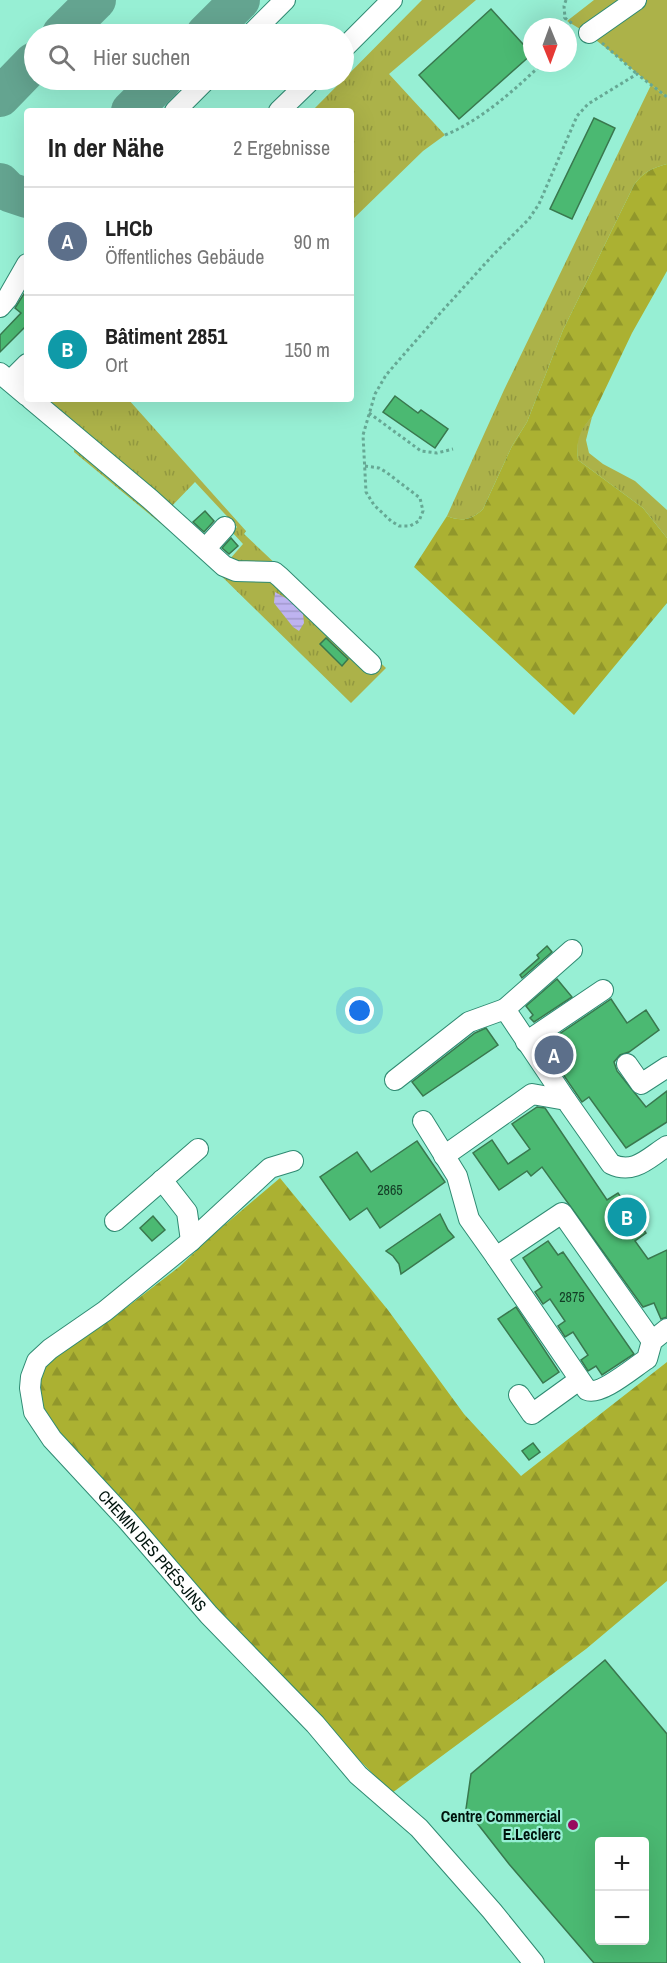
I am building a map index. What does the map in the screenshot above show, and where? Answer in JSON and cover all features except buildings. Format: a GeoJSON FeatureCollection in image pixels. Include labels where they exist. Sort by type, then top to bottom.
{"type":"FeatureCollection","features":[{"type":"Feature","properties":{"kind":"street"},"geometry":{"type":"LineString","coordinates":[[261,24],[285,0]]}},
{"type":"Feature","properties":{"kind":"street"},"geometry":{"type":"LineString","coordinates":[[354,38],[392,0]]}},
{"type":"Feature","properties":{"kind":"street"},"geometry":{"type":"LineString","coordinates":[[589,33],[636,0]]}},
{"type":"Feature","properties":{"kind":"street"},"geometry":{"type":"LineString","coordinates":[[179,108],[196,90]]}},
{"type":"Feature","properties":{"kind":"street"},"geometry":{"type":"LineString","coordinates":[[282,108],[301,90]]}},
{"type":"Feature","properties":{"kind":"street"},"geometry":{"type":"LineString","coordinates":[[0,307],[24,269]]}},
{"type":"Feature","properties":{"kind":"street"},"geometry":{"type":"LineString","coordinates":[[24,366],[5,377],[24,393]]}},
{"type":"Feature","properties":{"kind":"street"},"geometry":{"type":"LineString","coordinates":[[34,402],[150,499],[224,566],[236,571],[274,572],[371,664]]}},
{"type":"Feature","properties":{"kind":"street"},"geometry":{"type":"LineString","coordinates":[[206,548],[225,527]]}},
{"type":"Feature","properties":{"kind":"street"},"geometry":{"type":"LineString","coordinates":[[395,1080],[469,1022],[505,1009],[572,950]]}},
{"type":"Feature","properties":{"kind":"street"},"geometry":{"type":"LineString","coordinates":[[526,1042],[603,990]]}},
{"type":"Feature","properties":{"kind":"street"},"geometry":{"type":"LineString","coordinates":[[505,1009],[612,1164],[622,1169],[634,1168],[667,1146]]}},
{"type":"Feature","properties":{"kind":"street"},"geometry":{"type":"LineString","coordinates":[[627,1064],[641,1084],[667,1067]]}},
{"type":"Feature","properties":{"kind":"street"},"geometry":{"type":"LineString","coordinates":[[444,1156],[532,1094],[566,1100]]}},
{"type":"Feature","properties":{"kind":"street"},"geometry":{"type":"LineString","coordinates":[[423,1121],[457,1176],[469,1219],[587,1390],[591,1392],[601,1389],[647,1359],[659,1335],[562,1213],[496,1257]]}},
{"type":"Feature","properties":{"kind":"street"},"geometry":{"type":"LineString","coordinates":[[115,1221],[198,1149]]}},
{"type":"Feature","properties":{"kind":"street","name":"CHEMIN DES PRÉS-JINS"},"geometry":{"type":"LineString","coordinates":[[293,1161],[270,1168],[191,1241],[105,1311],[50,1349],[37,1362],[31,1377],[30,1388],[34,1412],[52,1439],[128,1520],[209,1615],[315,1724],[358,1775],[419,1828],[534,1963]]}},
{"type":"Feature","properties":{"kind":"street"},"geometry":{"type":"LineString","coordinates":[[162,1180],[188,1212],[191,1241]]}},
{"type":"Feature","properties":{"kind":"street"},"geometry":{"type":"LineString","coordinates":[[519,1395],[532,1414],[579,1380]]}},
{"type":"Feature","properties":{"kind":"path"},"geometry":{"type":"LineString","coordinates":[[566,0],[564,6],[566,18]]}},
{"type":"Feature","properties":{"kind":"path"},"geometry":{"type":"LineString","coordinates":[[445,135],[469,124],[533,72]]}},
{"type":"Feature","properties":{"kind":"path"},"geometry":{"type":"LineString","coordinates":[[365,466],[386,471],[420,498],[423,511],[415,524],[399,526],[391,521],[374,506],[366,492],[363,435],[375,394],[386,375],[493,255],[529,219],[539,204],[577,116],[588,104],[637,74],[667,97]]}},
{"type":"Feature","properties":{"kind":"path"},"geometry":{"type":"LineString","coordinates":[[369,413],[421,451],[437,453],[453,449]]}},
{"type":"Feature","properties":{"kind":"green space"},"geometry":{"type":"Polygon","coordinates":[[[422,0],[476,0],[389,74],[445,135],[423,151],[354,218],[354,108],[315,108],[333,90],[354,90],[354,69],[422,0]]]}},
{"type":"Feature","properties":{"kind":"green space"},"geometry":{"type":"Polygon","coordinates":[[[594,0],[667,0],[667,97],[577,27],[577,18],[571,18],[594,0]]]}},
{"type":"Feature","properties":{"kind":"green space"},"geometry":{"type":"Polygon","coordinates":[[[651,85],[667,97],[667,164],[648,171],[634,185],[563,330],[527,422],[512,446],[483,509],[475,516],[466,519],[447,516],[504,390],[651,85]]]}},
{"type":"Feature","properties":{"kind":"green space"},"geometry":{"type":"Polygon","coordinates":[[[667,164],[667,271],[632,333],[592,417],[581,432],[577,453],[578,460],[643,508],[667,538],[667,603],[574,715],[414,567],[447,516],[466,519],[475,516],[483,509],[512,446],[527,422],[563,330],[634,185],[648,171],[667,164]]]}},
{"type":"Feature","properties":{"kind":"green space"},"geometry":{"type":"Polygon","coordinates":[[[39,402],[131,402],[246,531],[244,534],[386,668],[351,703],[205,560],[74,452],[75,442],[222,568],[243,544],[232,532],[237,527],[195,482],[169,509],[39,402]]]}},
{"type":"Feature","properties":{"kind":"green space"},"geometry":{"type":"Polygon","coordinates":[[[592,417],[586,440],[589,453],[603,464],[635,481],[667,510],[667,538],[643,508],[578,460],[579,437],[592,417]]]}},
{"type":"Feature","properties":{"kind":"green space"},"geometry":{"type":"Polygon","coordinates":[[[280,1178],[388,1310],[464,1414],[521,1476],[667,1362],[667,1581],[586,1649],[392,1793],[252,1652],[52,1428],[43,1413],[38,1377],[48,1362],[109,1321],[179,1267],[280,1178]]]}},
{"type":"Feature","properties":{"kind":"shaded area"},"geometry":{"type":"Polygon","coordinates":[[[275,592],[291,601],[303,613],[304,623],[299,631],[293,627],[274,603],[275,592]]]}},
{"type":"Feature","properties":{"kind":"taxiway"},"geometry":{"type":"LineString","coordinates":[[72,24],[96,0]]}},
{"type":"Feature","properties":{"kind":"taxiway"},"geometry":{"type":"LineString","coordinates":[[216,24],[240,0]]}},
{"type":"Feature","properties":{"kind":"taxiway"},"geometry":{"type":"LineString","coordinates":[[0,97],[24,72]]}},
{"type":"Feature","properties":{"kind":"taxiway"},"geometry":{"type":"LineString","coordinates":[[134,108],[152,90]]}},
{"type":"Feature","properties":{"kind":"taxiway"},"geometry":{"type":"LineString","coordinates":[[0,183],[9,192],[24,197]]}},
{"type":"Feature","properties":{"kind":"place","name":"LHCb"},"geometry":{"type":"Point","coordinates":[554,1055]}},
{"type":"Feature","properties":{"kind":"place","name":"Bâtiment 2851"},"geometry":{"type":"Point","coordinates":[627,1217]}},
{"type":"Feature","properties":{"kind":"place","name":"Centre Commercial E.Leclerc"},"geometry":{"type":"Point","coordinates":[573,1825]}}]}
